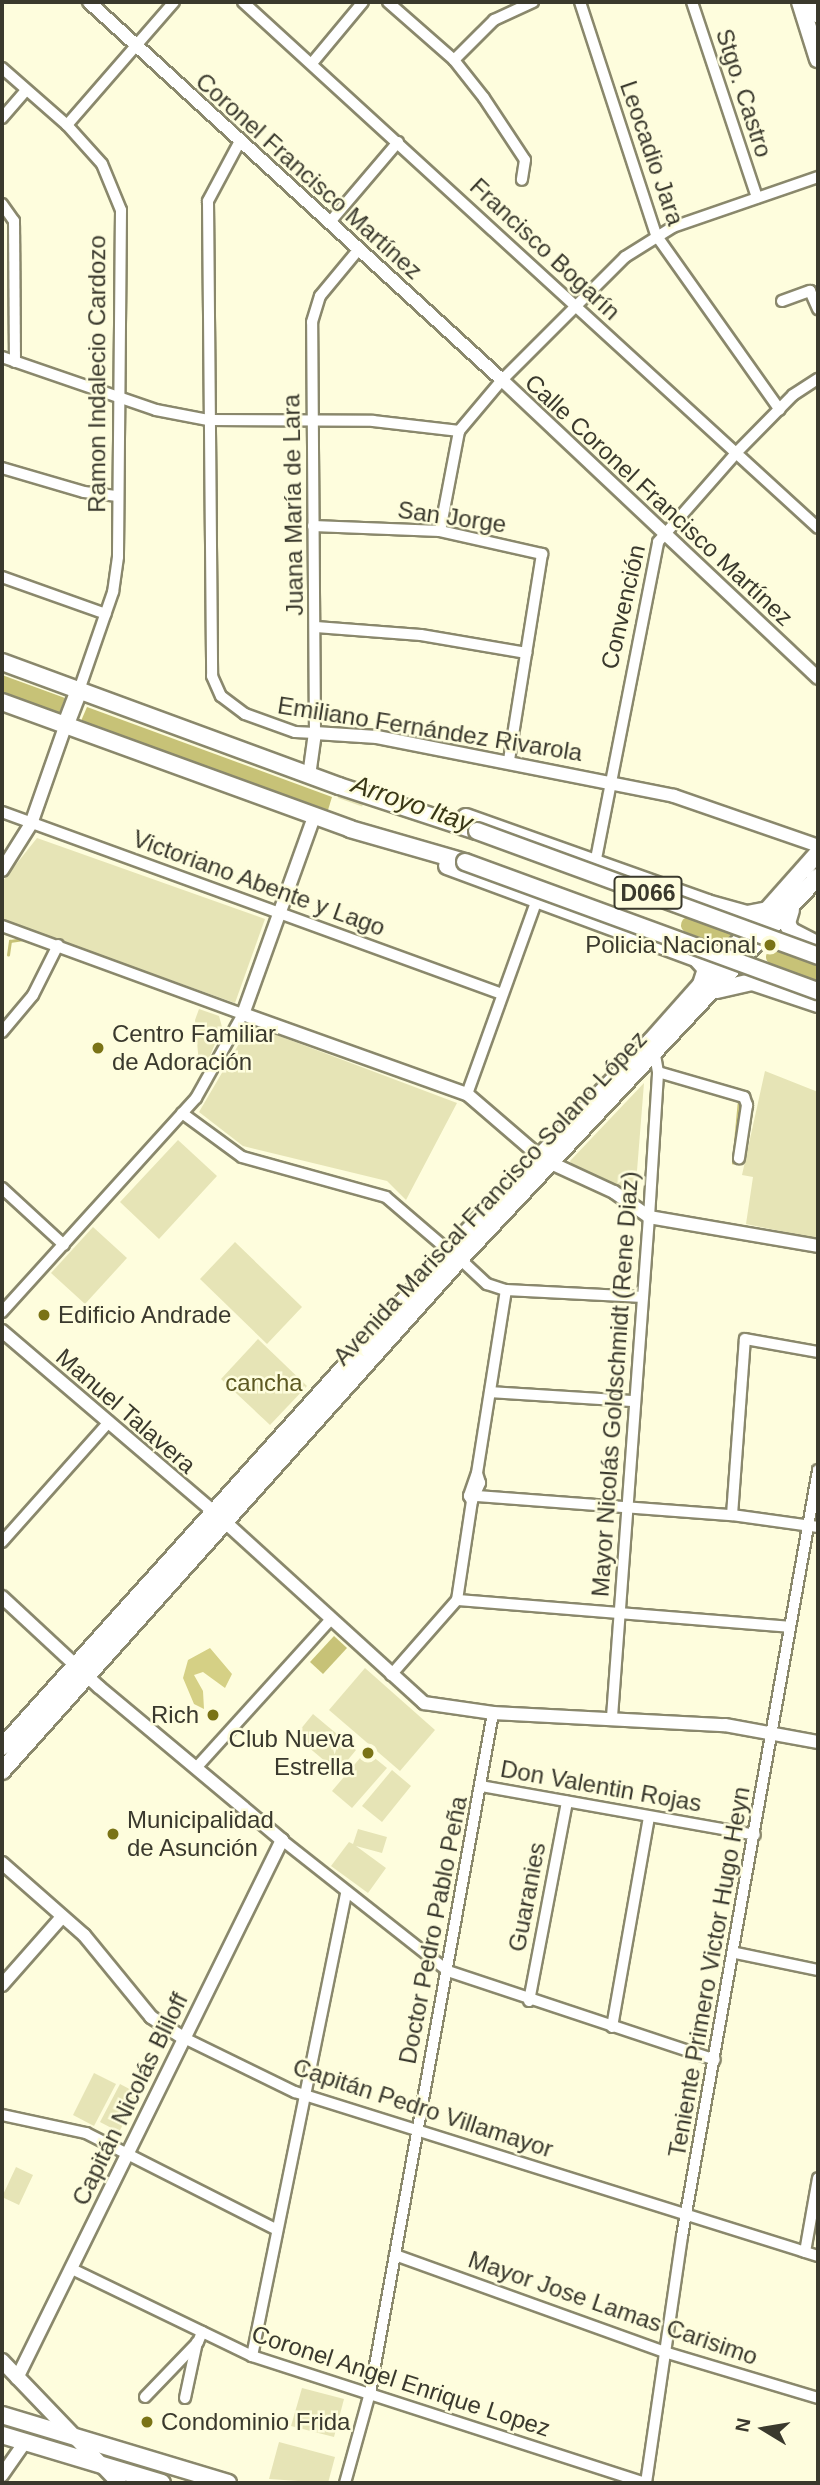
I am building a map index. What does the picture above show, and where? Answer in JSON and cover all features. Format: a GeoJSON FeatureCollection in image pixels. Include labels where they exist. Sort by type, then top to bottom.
{"type":"FeatureCollection","features":[{"type":"Feature","properties":{"kind":"main road"},"geometry":{"type":"LineString","coordinates":[[800,2],[818,59]]}},
{"type":"Feature","properties":{"kind":"main road"},"geometry":{"type":"LineString","coordinates":[[814,2],[818,14]]}},
{"type":"Feature","properties":{"kind":"main road","name":"D066"},"geometry":{"type":"LineString","coordinates":[[2,662],[77,695],[477,831],[818,956]]}},
{"type":"Feature","properties":{"kind":"main road","name":"Ramon Indalecio Cardozo"},"geometry":{"type":"LineString","coordinates":[[67,722],[77,695]]}},
{"type":"Feature","properties":{"kind":"main road","name":"D066"},"geometry":{"type":"LineString","coordinates":[[2,702],[67,722],[314,817],[465,862],[818,991]]}},
{"type":"Feature","properties":{"kind":"main road"},"geometry":{"type":"LineString","coordinates":[[402,806],[464,816],[595,864],[747,914],[763,914],[773,907]]}},
{"type":"Feature","properties":{"kind":"main road"},"geometry":{"type":"LineString","coordinates":[[350,829],[696,958],[706,969],[700,986]]}},
{"type":"Feature","properties":{"kind":"main road","name":"Avenida Mariscal Francisco Solano López"},"geometry":{"type":"LineString","coordinates":[[545,1159],[654,1055],[717,990],[773,907],[818,853]]}},
{"type":"Feature","properties":{"kind":"main road","name":"Avenida Mariscal Francisco Solano López"},"geometry":{"type":"LineString","coordinates":[[2,1771],[82,1670],[217,1516],[700,986],[793,906],[818,877]]}},
{"type":"Feature","properties":{"kind":"main road"},"geometry":{"type":"LineString","coordinates":[[793,906],[788,928],[818,945]]}},
{"type":"Feature","properties":{"kind":"main road"},"geometry":{"type":"LineString","coordinates":[[717,990],[752,982],[818,1004]]}},
{"type":"Feature","properties":{"kind":"main road","name":"Avenida Mariscal Francisco Solano López"},"geometry":{"type":"LineString","coordinates":[[2,1747],[82,1670]]}},
{"type":"Feature","properties":{"kind":"main road"},"geometry":{"type":"LineString","coordinates":[[2,2361],[69,2435],[120,2483]]}},
{"type":"Feature","properties":{"kind":"main road"},"geometry":{"type":"LineString","coordinates":[[2,2415],[228,2483]]}},
{"type":"Feature","properties":{"kind":"main road"},"geometry":{"type":"LineString","coordinates":[[2,2435],[162,2483]]}},
{"type":"Feature","properties":{"kind":"main road"},"geometry":{"type":"LineString","coordinates":[[69,2435],[85,2459],[107,2483]]}},
{"type":"Feature","properties":{"kind":"street","name":"Coronel Francisco Martínez"},"geometry":{"type":"LineString","coordinates":[[89,2],[502,380]]}},
{"type":"Feature","properties":{"kind":"street"},"geometry":{"type":"LineString","coordinates":[[67,125],[174,2]]}},
{"type":"Feature","properties":{"kind":"street","name":"Francisco Bogarín"},"geometry":{"type":"LineString","coordinates":[[243,2],[313,62],[818,528]]}},
{"type":"Feature","properties":{"kind":"street"},"geometry":{"type":"LineString","coordinates":[[313,62],[363,2]]}},
{"type":"Feature","properties":{"kind":"street"},"geometry":{"type":"LineString","coordinates":[[388,2],[454,60],[525,160],[522,180]]}},
{"type":"Feature","properties":{"kind":"street"},"geometry":{"type":"LineString","coordinates":[[454,60],[494,20],[533,2]]}},
{"type":"Feature","properties":{"kind":"street","name":"Leocadio Jara"},"geometry":{"type":"LineString","coordinates":[[580,2],[656,235],[780,410]]}},
{"type":"Feature","properties":{"kind":"street","name":"Stgo. Castro"},"geometry":{"type":"LineString","coordinates":[[692,2],[757,197]]}},
{"type":"Feature","properties":{"kind":"street","name":"Ramon Indalecio Cardozo"},"geometry":{"type":"LineString","coordinates":[[2,68],[67,125],[102,164],[121,210],[118,557],[106,614],[77,695]]}},
{"type":"Feature","properties":{"kind":"street"},"geometry":{"type":"LineString","coordinates":[[2,118],[26,90]]}},
{"type":"Feature","properties":{"kind":"street","name":"Emiliano Fernández Rivarola"},"geometry":{"type":"LineString","coordinates":[[240,141],[208,201],[208,420],[215,686],[225,699],[256,720],[295,732],[377,737],[608,779],[707,805],[818,846]]}},
{"type":"Feature","properties":{"kind":"street"},"geometry":{"type":"LineString","coordinates":[[330,222],[398,142]]}},
{"type":"Feature","properties":{"kind":"street"},"geometry":{"type":"LineString","coordinates":[[440,531],[459,430],[502,380],[625,257],[656,235],[818,177]]}},
{"type":"Feature","properties":{"kind":"street"},"geometry":{"type":"LineString","coordinates":[[2,204],[14,221],[15,362]]}},
{"type":"Feature","properties":{"kind":"street","name":"Juana María de Lara"},"geometry":{"type":"LineString","coordinates":[[309,776],[315,733],[316,627],[311,419],[315,309],[322,292],[359,249]]}},
{"type":"Feature","properties":{"kind":"street"},"geometry":{"type":"LineString","coordinates":[[782,301],[810,291],[818,309]]}},
{"type":"Feature","properties":{"kind":"street"},"geometry":{"type":"LineString","coordinates":[[2,357],[121,399],[208,420],[311,419],[415,423],[459,430]]}},
{"type":"Feature","properties":{"kind":"street","name":"Convención"},"geometry":{"type":"LineString","coordinates":[[595,864],[608,779],[656,547],[663,533],[737,452],[793,395],[818,379]]}},
{"type":"Feature","properties":{"kind":"street","name":"Calle Coronel Francisco Martínez"},"geometry":{"type":"LineString","coordinates":[[502,380],[818,678]]}},
{"type":"Feature","properties":{"kind":"street"},"geometry":{"type":"LineString","coordinates":[[2,468],[84,492],[118,496]]}},
{"type":"Feature","properties":{"kind":"street","name":"San Jorge"},"geometry":{"type":"LineString","coordinates":[[313,526],[440,531],[542,554],[526,653]]}},
{"type":"Feature","properties":{"kind":"street"},"geometry":{"type":"LineString","coordinates":[[2,577],[106,614]]}},
{"type":"Feature","properties":{"kind":"street"},"geometry":{"type":"LineString","coordinates":[[316,627],[421,635],[526,653],[509,761]]}},
{"type":"Feature","properties":{"kind":"street"},"geometry":{"type":"LineString","coordinates":[[2,870],[31,824],[67,722]]}},
{"type":"Feature","properties":{"kind":"street","name":"Victoriano Abente y Lago"},"geometry":{"type":"LineString","coordinates":[[2,812],[502,994]]}},
{"type":"Feature","properties":{"kind":"street"},"geometry":{"type":"LineString","coordinates":[[2,1312],[182,1113],[209,1078],[243,1014],[314,817]]}},
{"type":"Feature","properties":{"kind":"street"},"geometry":{"type":"LineString","coordinates":[[467,1094],[537,900]]}},
{"type":"Feature","properties":{"kind":"street"},"geometry":{"type":"LineString","coordinates":[[2,926],[467,1094],[545,1159],[614,1192],[649,1217],[818,1246]]}},
{"type":"Feature","properties":{"kind":"street"},"geometry":{"type":"LineString","coordinates":[[2,1032],[33,995],[58,945]]}},
{"type":"Feature","properties":{"kind":"street","name":"Mayor Nicolás Goldschmidt (Rene Diaz)"},"geometry":{"type":"LineString","coordinates":[[611,1717],[649,1217],[658,1072],[654,1055]]}},
{"type":"Feature","properties":{"kind":"street"},"geometry":{"type":"LineString","coordinates":[[658,1072],[744,1097],[747,1105],[739,1158]]}},
{"type":"Feature","properties":{"kind":"street"},"geometry":{"type":"LineString","coordinates":[[182,1113],[242,1157],[386,1197],[487,1284],[506,1290],[643,1297]]}},
{"type":"Feature","properties":{"kind":"street"},"geometry":{"type":"LineString","coordinates":[[2,1188],[64,1245]]}},
{"type":"Feature","properties":{"kind":"street"},"geometry":{"type":"LineString","coordinates":[[391,1675],[457,1600],[474,1499],[471,1482],[477,1473],[506,1290]]}},
{"type":"Feature","properties":{"kind":"street","name":"Manuel Talavera"},"geometry":{"type":"LineString","coordinates":[[2,1331],[217,1516],[424,1703],[493,1713],[611,1717],[772,1732],[818,1742]]}},
{"type":"Feature","properties":{"kind":"street"},"geometry":{"type":"LineString","coordinates":[[732,1514],[746,1339],[818,1352]]}},
{"type":"Feature","properties":{"kind":"street"},"geometry":{"type":"LineString","coordinates":[[490,1392],[635,1401]]}},
{"type":"Feature","properties":{"kind":"street"},"geometry":{"type":"LineString","coordinates":[[2,1542],[109,1422]]}},
{"type":"Feature","properties":{"kind":"street","name":"Teniente Primero Victor Hugo Heyn"},"geometry":{"type":"LineString","coordinates":[[646,2483],[687,2213],[736,1952],[790,1627],[813,1526],[818,1470]]}},
{"type":"Feature","properties":{"kind":"street"},"geometry":{"type":"LineString","coordinates":[[474,1499],[732,1514],[813,1526]]}},
{"type":"Feature","properties":{"kind":"street"},"geometry":{"type":"LineString","coordinates":[[2,1597],[196,1769],[346,1892],[448,1971],[529,2001],[715,2060]]}},
{"type":"Feature","properties":{"kind":"street"},"geometry":{"type":"LineString","coordinates":[[457,1600],[619,1611],[790,1627]]}},
{"type":"Feature","properties":{"kind":"street"},"geometry":{"type":"LineString","coordinates":[[196,1769],[331,1619]]}},
{"type":"Feature","properties":{"kind":"street","name":"Doctor Pedro Pablo Peña"},"geometry":{"type":"LineString","coordinates":[[345,2483],[370,2393],[493,1713]]}},
{"type":"Feature","properties":{"kind":"street","name":"Don Valentin Rojas"},"geometry":{"type":"LineString","coordinates":[[481,1786],[755,1835]]}},
{"type":"Feature","properties":{"kind":"street","name":"Guaranies"},"geometry":{"type":"LineString","coordinates":[[529,2001],[567,1802]]}},
{"type":"Feature","properties":{"kind":"street"},"geometry":{"type":"LineString","coordinates":[[612,2027],[649,1817]]}},
{"type":"Feature","properties":{"kind":"street","name":"Capitán Nicolás Bliloff"},"geometry":{"type":"LineString","coordinates":[[17,2378],[129,2152],[182,2037],[282,1840]]}},
{"type":"Feature","properties":{"kind":"street","name":"Capitán Pedro Villamayor"},"geometry":{"type":"LineString","coordinates":[[2,1863],[101,1952],[151,2017],[182,2037],[305,2095],[818,2256]]}},
{"type":"Feature","properties":{"kind":"street"},"geometry":{"type":"LineString","coordinates":[[252,2356],[346,1892]]}},
{"type":"Feature","properties":{"kind":"street"},"geometry":{"type":"LineString","coordinates":[[2,1985],[62,1917]]}},
{"type":"Feature","properties":{"kind":"street"},"geometry":{"type":"LineString","coordinates":[[736,1952],[818,1970]]}},
{"type":"Feature","properties":{"kind":"street"},"geometry":{"type":"LineString","coordinates":[[2,2115],[68,2127],[129,2152],[277,2230]]}},
{"type":"Feature","properties":{"kind":"street"},"geometry":{"type":"LineString","coordinates":[[805,2252],[818,2178]]}},
{"type":"Feature","properties":{"kind":"street","name":"Mayor Jose Lamas Carisimo"},"geometry":{"type":"LineString","coordinates":[[395,2255],[664,2352],[818,2398]]}},
{"type":"Feature","properties":{"kind":"street","name":"Coronel Angel Enrique Lopez"},"geometry":{"type":"LineString","coordinates":[[72,2269],[200,2337],[646,2483]]}},
{"type":"Feature","properties":{"kind":"street"},"geometry":{"type":"LineString","coordinates":[[145,2397],[200,2337]]}},
{"type":"Feature","properties":{"kind":"street"},"geometry":{"type":"LineString","coordinates":[[185,2398],[200,2337]]}},
{"type":"Feature","properties":{"kind":"street"},"geometry":{"type":"LineString","coordinates":[[2,2475],[26,2442]]}},
{"type":"Feature","properties":{"kind":"green space"},"geometry":{"type":"Polygon","coordinates":[[[340,793],[437,822],[740,934],[726,949],[333,817],[365,823],[375,811],[338,798],[340,793]]]}},
{"type":"Feature","properties":{"kind":"green space"},"geometry":{"type":"Polygon","coordinates":[[[37,838],[265,919],[235,1003],[2,920],[2,882],[37,838]]]}},
{"type":"Feature","properties":{"kind":"green space"},"geometry":{"type":"Polygon","coordinates":[[[199,1009],[219,1016],[222,1027],[205,1068],[199,1064],[195,1020],[199,1009]]]}},
{"type":"Feature","properties":{"kind":"green space"},"geometry":{"type":"Polygon","coordinates":[[[250,1025],[457,1103],[406,1200],[387,1181],[243,1146],[199,1112],[250,1025]]]}},
{"type":"Feature","properties":{"kind":"green space"},"geometry":{"type":"Polygon","coordinates":[[[765,1071],[818,1092],[818,1239],[746,1224],[753,1177],[742,1175],[765,1071]]]}},
{"type":"Feature","properties":{"kind":"green space"},"geometry":{"type":"Polygon","coordinates":[[[644,1083],[635,1196],[576,1172],[570,1161],[644,1083]]]}},
{"type":"Feature","properties":{"kind":"green space"},"geometry":{"type":"Polygon","coordinates":[[[178,1140],[217,1176],[159,1239],[120,1202],[178,1140]]]}},
{"type":"Feature","properties":{"kind":"green space"},"geometry":{"type":"Polygon","coordinates":[[[93,1227],[127,1258],[85,1304],[51,1273],[93,1227]]]}},
{"type":"Feature","properties":{"kind":"green space"},"geometry":{"type":"Polygon","coordinates":[[[235,1242],[302,1307],[267,1344],[200,1279],[235,1242]]]}},
{"type":"Feature","properties":{"kind":"green space","name":"cancha"},"geometry":{"type":"Polygon","coordinates":[[[258,1339],[307,1386],[270,1425],[221,1379],[258,1339]]]}},
{"type":"Feature","properties":{"kind":"green space"},"geometry":{"type":"Polygon","coordinates":[[[365,1668],[435,1730],[400,1771],[329,1710],[365,1668]]]}},
{"type":"Feature","properties":{"kind":"green space"},"geometry":{"type":"Polygon","coordinates":[[[313,1714],[356,1750],[338,1772],[295,1736],[313,1714]]]}},
{"type":"Feature","properties":{"kind":"green space"},"geometry":{"type":"Polygon","coordinates":[[[366,1751],[387,1768],[352,1808],[332,1791],[366,1751]]]}},
{"type":"Feature","properties":{"kind":"green space"},"geometry":{"type":"Polygon","coordinates":[[[392,1770],[411,1786],[382,1822],[362,1806],[392,1770]]]}},
{"type":"Feature","properties":{"kind":"green space"},"geometry":{"type":"Polygon","coordinates":[[[358,1829],[387,1837],[382,1853],[356,1846],[386,1868],[368,1893],[331,1866],[349,1842],[353,1844],[358,1829]]]}},
{"type":"Feature","properties":{"kind":"green space"},"geometry":{"type":"Polygon","coordinates":[[[94,2073],[116,2084],[94,2126],[73,2115],[94,2073]]]}},
{"type":"Feature","properties":{"kind":"green space"},"geometry":{"type":"Polygon","coordinates":[[[120,2084],[139,2094],[119,2132],[100,2122],[120,2084]]]}},
{"type":"Feature","properties":{"kind":"green space"},"geometry":{"type":"Polygon","coordinates":[[[16,2167],[33,2175],[19,2205],[2,2197],[16,2167]]]}},
{"type":"Feature","properties":{"kind":"green space"},"geometry":{"type":"Polygon","coordinates":[[[302,2388],[344,2399],[334,2437],[291,2426],[302,2388]]]}},
{"type":"Feature","properties":{"kind":"green space"},"geometry":{"type":"Polygon","coordinates":[[[279,2442],[335,2457],[328,2483],[269,2479],[279,2442]]]}},
{"type":"Feature","properties":{"kind":"shaded area"},"geometry":{"type":"Polygon","coordinates":[[[2,675],[65,698],[59,714],[2,694],[2,675]]]}},
{"type":"Feature","properties":{"kind":"shaded area"},"geometry":{"type":"Polygon","coordinates":[[[87,707],[332,797],[328,810],[81,721],[87,707]]]}},
{"type":"Feature","properties":{"kind":"shaded area"},"geometry":{"type":"Polygon","coordinates":[[[334,1636],[347,1648],[323,1674],[310,1662],[334,1636]]]}},
{"type":"Feature","properties":{"kind":"shaded area"},"geometry":{"type":"Polygon","coordinates":[[[210,1648],[232,1674],[225,1688],[203,1672],[194,1675],[203,1691],[204,1709],[194,1704],[183,1678],[188,1660],[210,1648]]]}},
{"type":"Feature","properties":{"kind":"pier"},"geometry":{"type":"Polygon","coordinates":[[[363,804],[551,866],[716,928],[704,941],[461,852],[356,823],[363,804]]]}},
{"type":"Feature","properties":{"kind":"pier"},"geometry":{"type":"Polygon","coordinates":[[[783,950],[818,960],[818,986],[777,969],[783,950]]]}},
{"type":"Feature","properties":{"kind":"waterway","name":"Arroyo Itay"},"geometry":{"type":"LineString","coordinates":[[689,925],[723,937]]}},
{"type":"Feature","properties":{"kind":"waterway"},"geometry":{"type":"LineString","coordinates":[[8,955],[10,941],[25,939]]}},
{"type":"Feature","properties":{"kind":"waterway","name":"Arroyo Itay"},"geometry":{"type":"LineString","coordinates":[[774,957],[818,972]]}},
{"type":"Feature","properties":{"kind":"waterway"},"geometry":{"type":"LineString","coordinates":[[733,1163],[739,1100]]}},
{"type":"Feature","properties":{"kind":"place","name":"Policia Nacional"},"geometry":{"type":"Point","coordinates":[770,945]}},
{"type":"Feature","properties":{"kind":"place","name":"Centro Familiar de Adoración"},"geometry":{"type":"Point","coordinates":[98,1048]}},
{"type":"Feature","properties":{"kind":"place","name":"Edificio Andrade"},"geometry":{"type":"Point","coordinates":[44,1315]}},
{"type":"Feature","properties":{"kind":"place","name":"Rich"},"geometry":{"type":"Point","coordinates":[213,1715]}},
{"type":"Feature","properties":{"kind":"place","name":"Club Nueva Estrella"},"geometry":{"type":"Point","coordinates":[368,1753]}},
{"type":"Feature","properties":{"kind":"place","name":"Municipalidad de Asunción"},"geometry":{"type":"Point","coordinates":[113,1834]}},
{"type":"Feature","properties":{"kind":"place","name":"Condominio Frida"},"geometry":{"type":"Point","coordinates":[147,2422]}}]}
